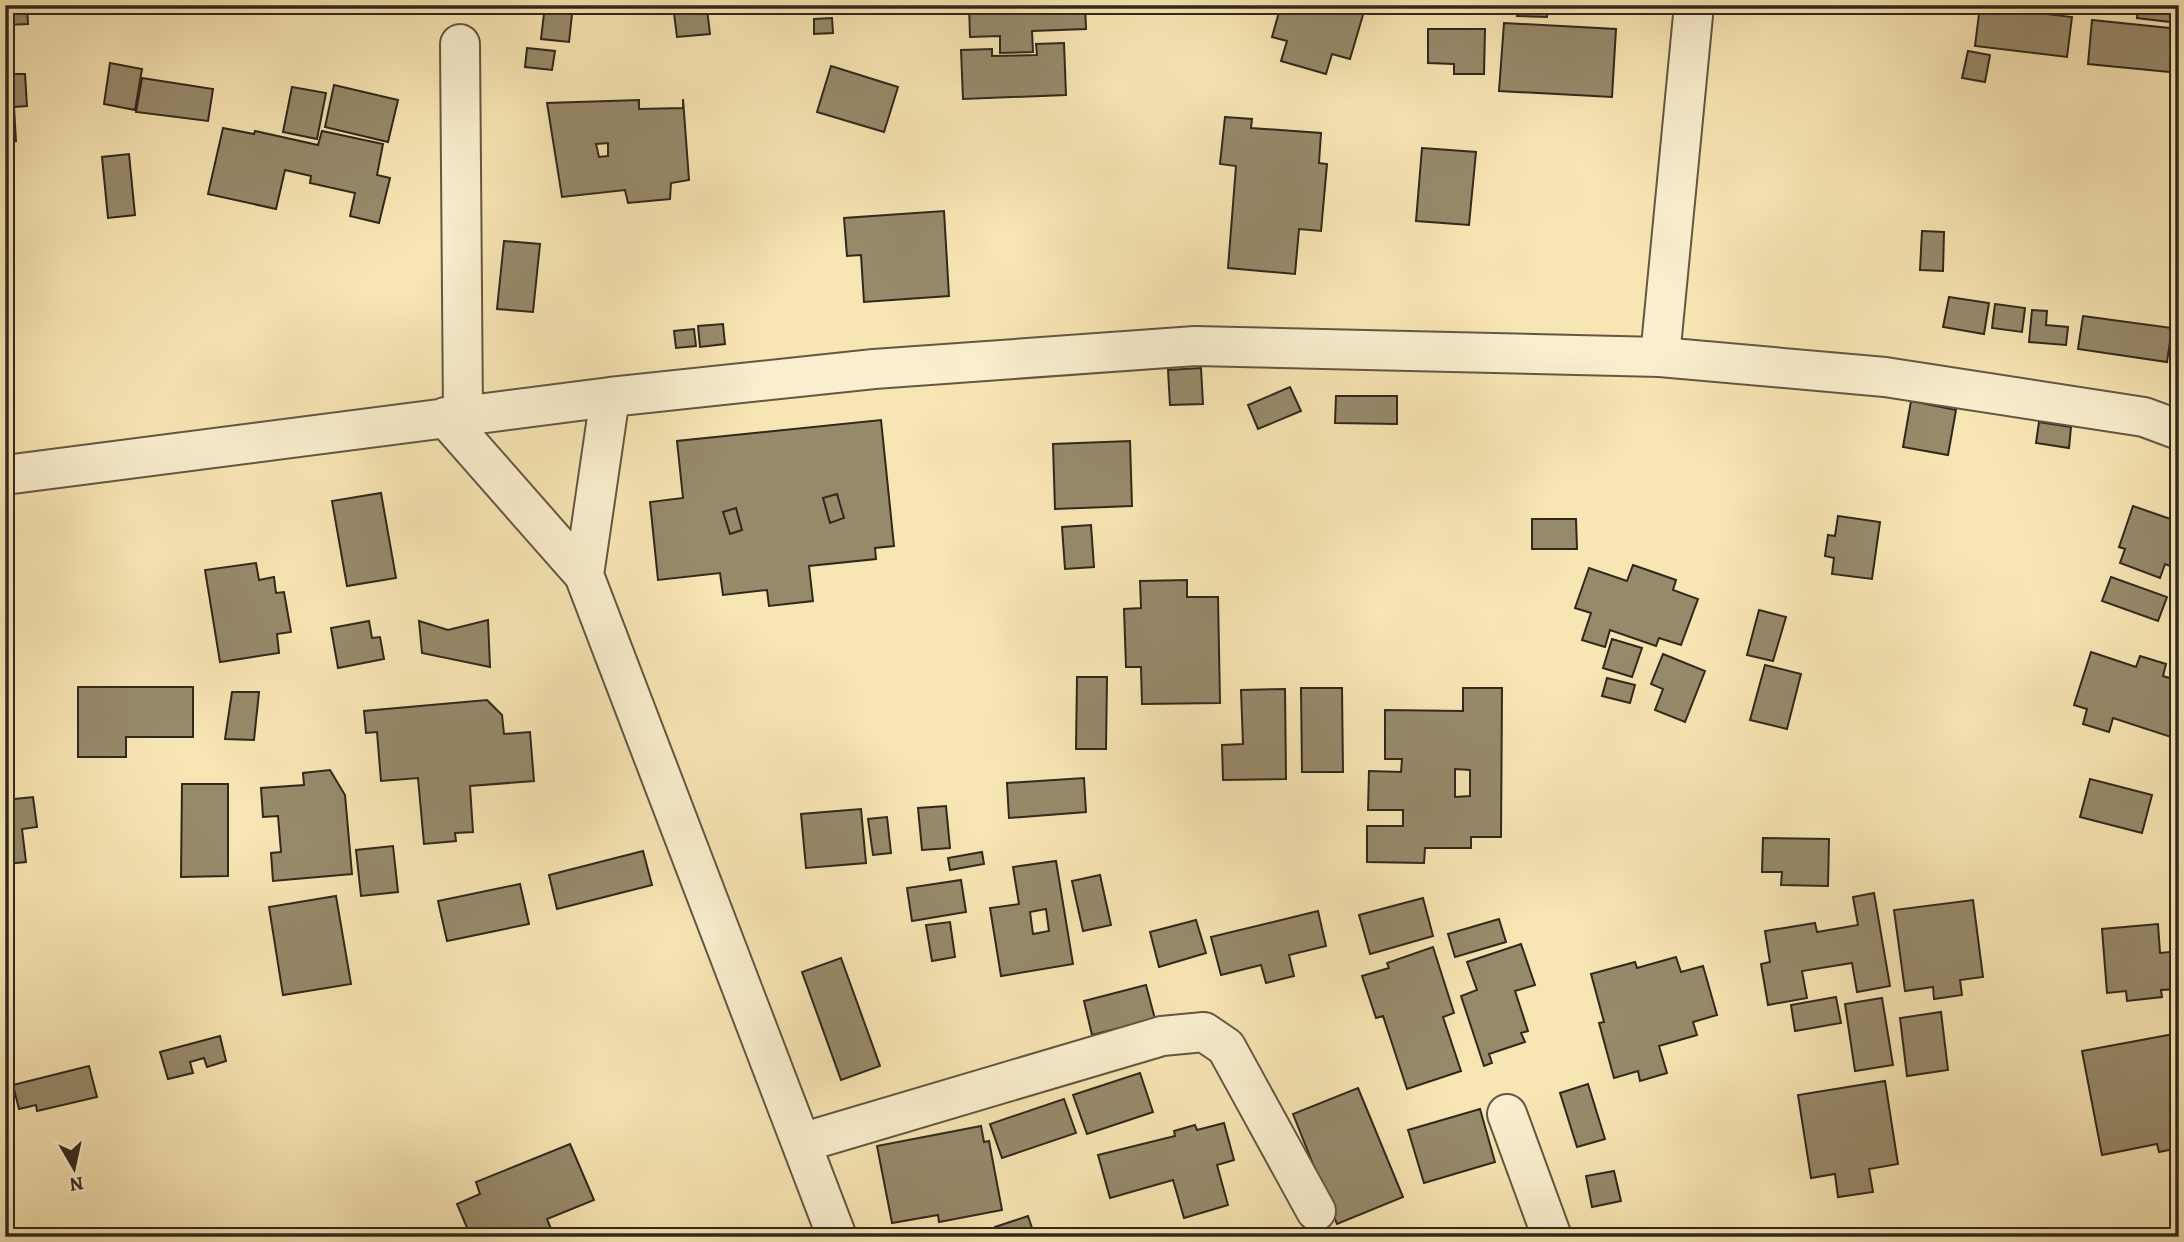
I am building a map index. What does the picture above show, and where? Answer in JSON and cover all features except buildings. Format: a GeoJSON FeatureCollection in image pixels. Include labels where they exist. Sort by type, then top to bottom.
{"type":"FeatureCollection","features":[{"type":"Feature","properties":{"kind":"street"},"geometry":{"type":"LineString","coordinates":[[1660,357],[1694,5]]}},
{"type":"Feature","properties":{"kind":"street"},"geometry":{"type":"LineString","coordinates":[[460,44],[454,416],[584,575],[837,1237]]}},
{"type":"Feature","properties":{"kind":"street"},"geometry":{"type":"LineString","coordinates":[[5,475],[610,397],[874,369],[1195,346],[1660,357],[1885,377],[2144,416],[2179,430]]}},
{"type":"Feature","properties":{"kind":"street"},"geometry":{"type":"LineString","coordinates":[[584,575],[610,397]]}},
{"type":"Feature","properties":{"kind":"street"},"geometry":{"type":"LineString","coordinates":[[801,1143],[1162,1036],[1204,1032],[1226,1047],[1316,1211]]}},
{"type":"Feature","properties":{"kind":"street"},"geometry":{"type":"LineString","coordinates":[[1507,1114],[1552,1237]]}}]}
